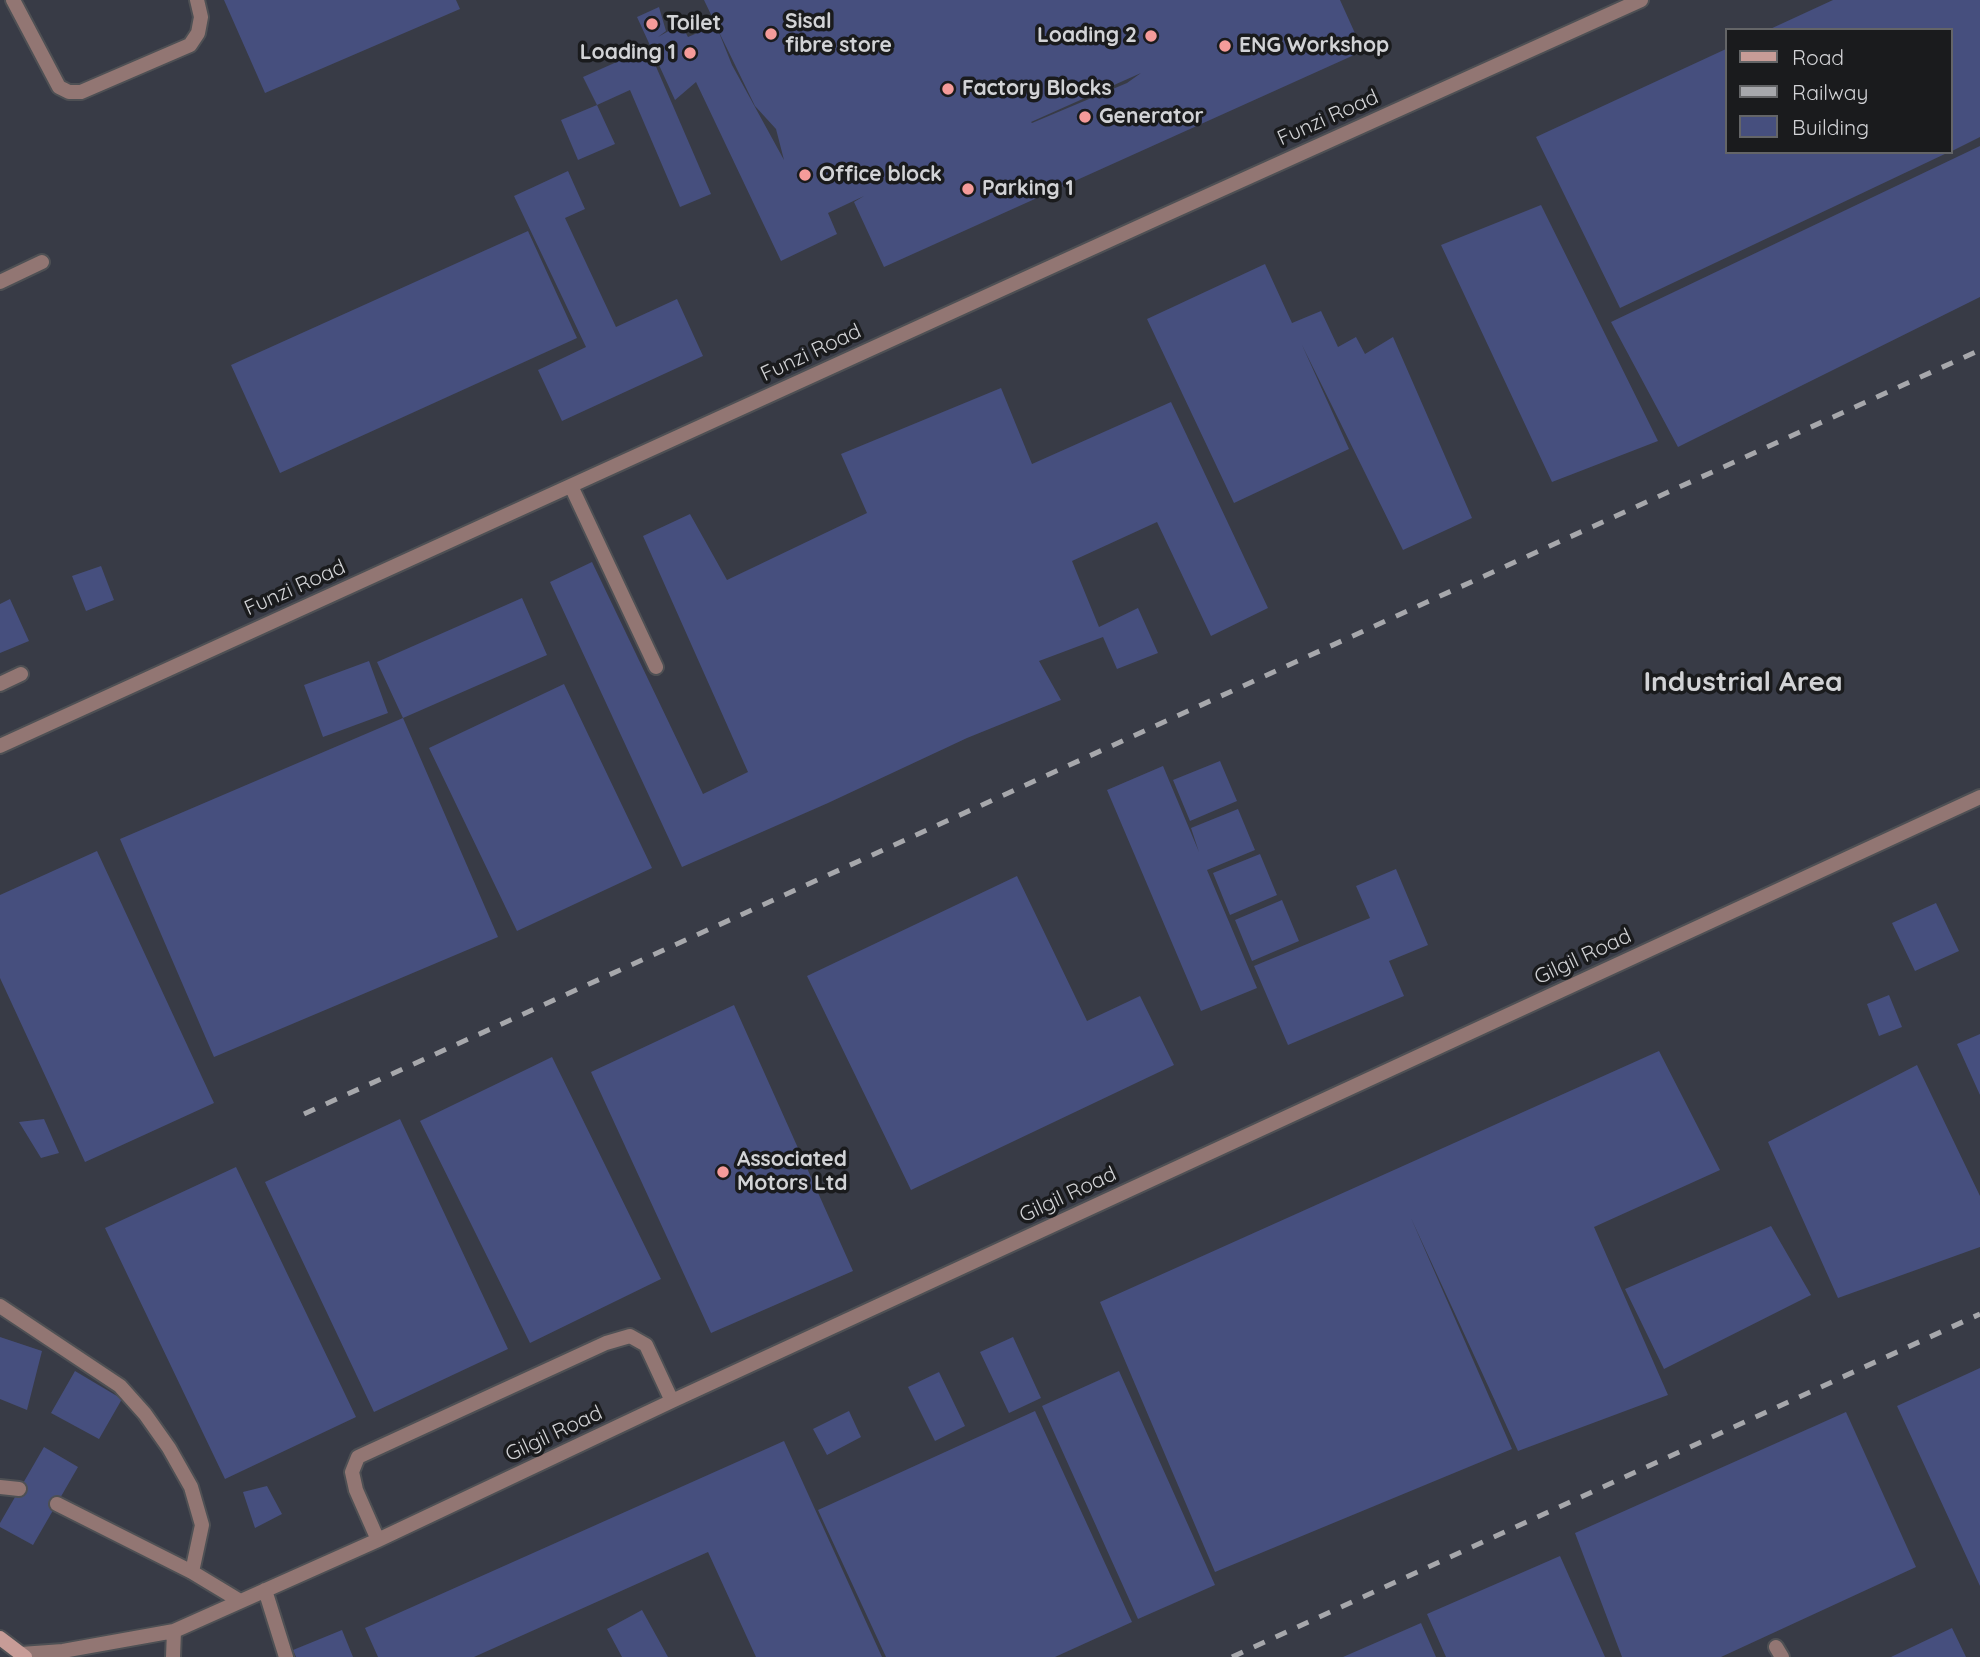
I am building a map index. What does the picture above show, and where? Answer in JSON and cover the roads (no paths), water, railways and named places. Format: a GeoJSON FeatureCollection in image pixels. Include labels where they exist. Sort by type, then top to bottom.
{"type":"FeatureCollection","features":[{"type":"Feature","properties":{"kind":"main road"},"geometry":{"type":"LineString","coordinates":[[0,1638],[23,1656]]}},
{"type":"Feature","properties":{"kind":"lane"},"geometry":{"type":"LineString","coordinates":[[13,0],[59,87],[69,92],[81,92],[190,45],[198,33],[201,17],[197,0]]}},
{"type":"Feature","properties":{"kind":"lane","name":"Funzi Road"},"geometry":{"type":"LineString","coordinates":[[0,746],[1641,0]]}},
{"type":"Feature","properties":{"kind":"lane"},"geometry":{"type":"LineString","coordinates":[[0,282],[42,262]]}},
{"type":"Feature","properties":{"kind":"lane"},"geometry":{"type":"LineString","coordinates":[[571,486],[656,667]]}},
{"type":"Feature","properties":{"kind":"lane"},"geometry":{"type":"LineString","coordinates":[[0,684],[21,674]]}},
{"type":"Feature","properties":{"kind":"lane","name":"Gilgil Road"},"geometry":{"type":"LineString","coordinates":[[23,1656],[122,1642],[174,1631],[378,1541],[672,1401],[1980,797]]}},
{"type":"Feature","properties":{"kind":"lane"},"geometry":{"type":"LineString","coordinates":[[0,1306],[120,1386],[145,1414],[169,1448],[191,1488],[202,1525],[192,1572]]}},
{"type":"Feature","properties":{"kind":"lane"},"geometry":{"type":"LineString","coordinates":[[378,1541],[356,1490],[352,1472],[358,1457],[606,1343],[630,1336],[646,1345],[672,1401]]}},
{"type":"Feature","properties":{"kind":"lane"},"geometry":{"type":"LineString","coordinates":[[0,1487],[19,1489]]}},
{"type":"Feature","properties":{"kind":"lane"},"geometry":{"type":"LineString","coordinates":[[57,1504],[192,1572],[240,1601]]}},
{"type":"Feature","properties":{"kind":"lane"},"geometry":{"type":"LineString","coordinates":[[265,1590],[286,1657]]}},
{"type":"Feature","properties":{"kind":"lane"},"geometry":{"type":"LineString","coordinates":[[173,1657],[174,1631]]}},
{"type":"Feature","properties":{"kind":"railway"},"geometry":{"type":"LineString","coordinates":[[304,1114],[1980,350]]}},
{"type":"Feature","properties":{"kind":"railway"},"geometry":{"type":"LineString","coordinates":[[1232,1657],[1980,1314]]}},
{"type":"Feature","properties":{"kind":"place","name":"Toilet"},"geometry":{"type":"Point","coordinates":[652,24]}},
{"type":"Feature","properties":{"kind":"place","name":"Sisal fibre store"},"geometry":{"type":"Point","coordinates":[771,34]}},
{"type":"Feature","properties":{"kind":"place","name":"Loading 2"},"geometry":{"type":"Point","coordinates":[1151,36]}},
{"type":"Feature","properties":{"kind":"place","name":"ENG Workshop"},"geometry":{"type":"Point","coordinates":[1225,46]}},
{"type":"Feature","properties":{"kind":"place","name":"Loading 1"},"geometry":{"type":"Point","coordinates":[690,53]}},
{"type":"Feature","properties":{"kind":"place","name":"Factory Blocks"},"geometry":{"type":"Point","coordinates":[948,89]}},
{"type":"Feature","properties":{"kind":"place","name":"Generator"},"geometry":{"type":"Point","coordinates":[1085,117]}},
{"type":"Feature","properties":{"kind":"place","name":"Office block"},"geometry":{"type":"Point","coordinates":[805,175]}},
{"type":"Feature","properties":{"kind":"place","name":"Parking 1"},"geometry":{"type":"Point","coordinates":[968,189]}},
{"type":"Feature","properties":{"kind":"place","name":"Associated Motors Ltd"},"geometry":{"type":"Point","coordinates":[723,1172]}},
{"type":"Feature","properties":{"kind":"district","name":"Industrial Area"},"geometry":{"type":"Point","coordinates":[1743,683]}}]}
